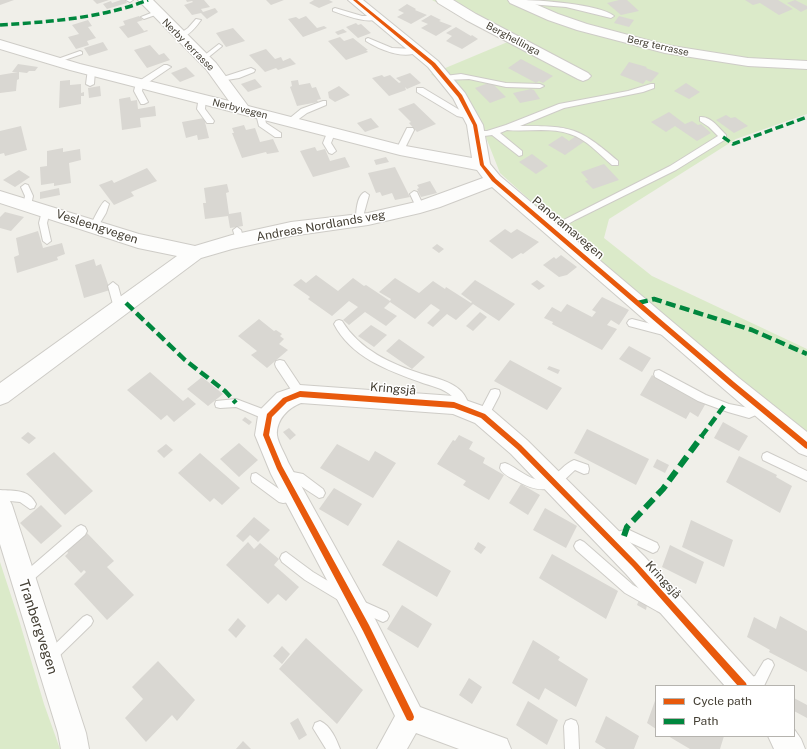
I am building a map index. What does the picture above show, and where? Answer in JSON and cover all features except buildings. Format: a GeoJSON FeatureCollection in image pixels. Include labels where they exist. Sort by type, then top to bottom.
{"type":"FeatureCollection","features":[{"type":"Feature","properties":{"kind":"street","name":"Nerby terrasse"},"geometry":{"type":"LineString","coordinates":[[145,0],[150,15],[180,36],[203,58],[243,110]]}},
{"type":"Feature","properties":{"kind":"street","name":"Panoramavegen"},"geometry":{"type":"LineString","coordinates":[[355,0],[433,64],[460,96],[473,125],[482,165],[494,180],[552,229],[572,252],[673,333],[807,446]]}},
{"type":"Feature","properties":{"kind":"street","name":"Berghellinga"},"geometry":{"type":"LineString","coordinates":[[444,0],[471,17],[583,76]]}},
{"type":"Feature","properties":{"kind":"street","name":"Berg terrasse"},"geometry":{"type":"LineString","coordinates":[[517,1],[553,17],[582,27],[664,49],[748,62],[807,65]]}},
{"type":"Feature","properties":{"kind":"street","name":"Nerbyvegen"},"geometry":{"type":"LineString","coordinates":[[4,49],[56,62],[90,77],[141,84],[400,150],[482,165]]}},
{"type":"Feature","properties":{"kind":"street","name":"Andreas Nordlands veg"},"geometry":{"type":"LineString","coordinates":[[0,396],[194,253],[238,235],[360,220],[417,200],[434,203],[494,180]]}},
{"type":"Feature","properties":{"kind":"street","name":"Vesleengvegen"},"geometry":{"type":"LineString","coordinates":[[0,197],[138,241],[194,253]]}},
{"type":"Feature","properties":{"kind":"street","name":"Kringsjå"},"geometry":{"type":"LineString","coordinates":[[300,394],[454,405],[474,413],[519,447],[554,482],[610,539],[742,685]]}},
{"type":"Feature","properties":{"kind":"street"},"geometry":{"type":"LineString","coordinates":[[300,394],[285,400],[269,416],[266,435],[283,475],[353,603],[410,717],[474,744],[497,749]]}},
{"type":"Feature","properties":{"kind":"street","name":"Tranbergvegen"},"geometry":{"type":"LineString","coordinates":[[0,505],[76,749]]}},
{"type":"Feature","properties":{"kind":"street"},"geometry":{"type":"LineString","coordinates":[[391,749],[410,717]]}},
{"type":"Feature","properties":{"kind":"street"},"geometry":{"type":"LineString","coordinates":[[783,737],[791,749]]}},
{"type":"Feature","properties":{"kind":"lane"},"geometry":{"type":"LineString","coordinates":[[517,1],[588,10],[611,16]]}},
{"type":"Feature","properties":{"kind":"lane"},"geometry":{"type":"LineString","coordinates":[[335,10],[362,18],[376,18]]}},
{"type":"Feature","properties":{"kind":"lane"},"geometry":{"type":"LineString","coordinates":[[180,36],[190,29],[198,20]]}},
{"type":"Feature","properties":{"kind":"lane"},"geometry":{"type":"LineString","coordinates":[[368,40],[385,49],[396,52],[406,53],[416,51]]}},
{"type":"Feature","properties":{"kind":"lane"},"geometry":{"type":"LineString","coordinates":[[203,58],[219,46]]}},
{"type":"Feature","properties":{"kind":"lane"},"geometry":{"type":"LineString","coordinates":[[56,62],[80,53]]}},
{"type":"Feature","properties":{"kind":"lane"},"geometry":{"type":"LineString","coordinates":[[144,102],[138,91],[141,84],[151,76],[167,67]]}},
{"type":"Feature","properties":{"kind":"lane"},"geometry":{"type":"LineString","coordinates":[[220,79],[236,76],[251,70]]}},
{"type":"Feature","properties":{"kind":"lane"},"geometry":{"type":"LineString","coordinates":[[445,78],[454,76],[475,77],[506,85],[540,86]]}},
{"type":"Feature","properties":{"kind":"lane"},"geometry":{"type":"LineString","coordinates":[[494,132],[560,106],[637,92],[651,86]]}},
{"type":"Feature","properties":{"kind":"lane"},"geometry":{"type":"LineString","coordinates":[[420,90],[460,114],[473,125],[494,132],[519,153]]}},
{"type":"Feature","properties":{"kind":"lane"},"geometry":{"type":"LineString","coordinates":[[202,99],[201,109],[210,121]]}},
{"type":"Feature","properties":{"kind":"lane"},"geometry":{"type":"LineString","coordinates":[[289,122],[304,111],[323,103]]}},
{"type":"Feature","properties":{"kind":"lane"},"geometry":{"type":"LineString","coordinates":[[260,114],[262,124],[278,135]]}},
{"type":"Feature","properties":{"kind":"lane"},"geometry":{"type":"LineString","coordinates":[[552,229],[673,168],[723,138],[712,125],[703,119]]}},
{"type":"Feature","properties":{"kind":"lane"},"geometry":{"type":"LineString","coordinates":[[506,128],[560,129],[574,132],[588,141],[615,163]]}},
{"type":"Feature","properties":{"kind":"lane"},"geometry":{"type":"LineString","coordinates":[[400,150],[410,130]]}},
{"type":"Feature","properties":{"kind":"lane"},"geometry":{"type":"LineString","coordinates":[[331,133],[327,142],[332,151]]}},
{"type":"Feature","properties":{"kind":"lane"},"geometry":{"type":"LineString","coordinates":[[25,187],[29,196],[27,205]]}},
{"type":"Feature","properties":{"kind":"lane"},"geometry":{"type":"LineString","coordinates":[[360,220],[360,213],[365,195]]}},
{"type":"Feature","properties":{"kind":"lane"},"geometry":{"type":"LineString","coordinates":[[94,226],[102,213],[105,204]]}},
{"type":"Feature","properties":{"kind":"lane"},"geometry":{"type":"LineString","coordinates":[[46,211],[43,223],[47,241]]}},
{"type":"Feature","properties":{"kind":"lane"},"geometry":{"type":"LineString","coordinates":[[113,286],[119,308]]}},
{"type":"Feature","properties":{"kind":"lane"},"geometry":{"type":"LineString","coordinates":[[339,324],[343,333],[354,344],[378,360],[401,371],[442,385],[458,395],[474,413],[495,393]]}},
{"type":"Feature","properties":{"kind":"lane"},"geometry":{"type":"LineString","coordinates":[[632,324],[673,333]]}},
{"type":"Feature","properties":{"kind":"lane"},"geometry":{"type":"LineString","coordinates":[[280,364],[300,394]]}},
{"type":"Feature","properties":{"kind":"lane"},"geometry":{"type":"LineString","coordinates":[[659,374],[702,398],[728,408],[749,413],[761,408]]}},
{"type":"Feature","properties":{"kind":"lane"},"geometry":{"type":"LineString","coordinates":[[220,404],[236,403],[269,416]]}},
{"type":"Feature","properties":{"kind":"lane"},"geometry":{"type":"LineString","coordinates":[[767,458],[807,476]]}},
{"type":"Feature","properties":{"kind":"lane"},"geometry":{"type":"LineString","coordinates":[[505,468],[525,480],[542,486],[554,482],[564,470],[574,465],[584,469]]}},
{"type":"Feature","properties":{"kind":"lane"},"geometry":{"type":"LineString","coordinates":[[283,475],[299,478],[319,493]]}},
{"type":"Feature","properties":{"kind":"lane"},"geometry":{"type":"LineString","coordinates":[[256,478],[283,498],[295,497]]}},
{"type":"Feature","properties":{"kind":"lane"},"geometry":{"type":"LineString","coordinates":[[0,495],[24,497],[30,504]]}},
{"type":"Feature","properties":{"kind":"lane"},"geometry":{"type":"LineString","coordinates":[[24,581],[81,531]]}},
{"type":"Feature","properties":{"kind":"lane"},"geometry":{"type":"LineString","coordinates":[[610,539],[627,535],[652,547]]}},
{"type":"Feature","properties":{"kind":"lane"},"geometry":{"type":"LineString","coordinates":[[580,546],[629,589],[681,616]]}},
{"type":"Feature","properties":{"kind":"lane"},"geometry":{"type":"LineString","coordinates":[[286,558],[309,576],[353,603],[383,616]]}},
{"type":"Feature","properties":{"kind":"lane"},"geometry":{"type":"LineString","coordinates":[[48,658],[87,621]]}},
{"type":"Feature","properties":{"kind":"lane"},"geometry":{"type":"LineString","coordinates":[[746,685],[759,681],[768,665]]}},
{"type":"Feature","properties":{"kind":"lane"},"geometry":{"type":"LineString","coordinates":[[571,726],[572,749]]}},
{"type":"Feature","properties":{"kind":"lane"},"geometry":{"type":"LineString","coordinates":[[320,728],[333,749]]}},
{"type":"Feature","properties":{"kind":"green space"},"geometry":{"type":"Polygon","coordinates":[[[432,0],[807,0],[807,114],[736,139],[609,219],[604,238],[652,276],[807,349],[807,438],[575,241],[500,173],[476,112],[431,74],[510,41],[432,0]]]}},
{"type":"Feature","properties":{"kind":"green space"},"geometry":{"type":"Polygon","coordinates":[[[0,562],[44,704],[60,749],[0,749],[0,562]]]}},
{"type":"Feature","properties":{"kind":"marked path"},"geometry":{"type":"LineString","coordinates":[[0,25],[58,21],[133,6],[148,0]]}},
{"type":"Feature","properties":{"kind":"marked path"},"geometry":{"type":"LineString","coordinates":[[723,137],[733,144],[807,117]]}},
{"type":"Feature","properties":{"kind":"marked path"},"geometry":{"type":"LineString","coordinates":[[638,303],[654,299],[752,330],[807,354]]}},
{"type":"Feature","properties":{"kind":"marked path"},"geometry":{"type":"LineString","coordinates":[[126,303],[185,360],[225,391],[236,403]]}},
{"type":"Feature","properties":{"kind":"marked path"},"geometry":{"type":"LineString","coordinates":[[624,536],[627,527],[663,489],[724,406]]}},
{"type":"Feature","properties":{"kind":"cycle path"},"geometry":{"type":"LineString","coordinates":[[355,0],[433,64],[460,96],[475,125],[482,165],[494,180],[732,384],[807,446]]}},
{"type":"Feature","properties":{"kind":"cycle path"},"geometry":{"type":"LineString","coordinates":[[410,717],[366,628],[279,467],[266,435],[269,416],[285,400],[300,394],[454,405],[483,416],[519,447],[635,565],[742,685]]}}]}
